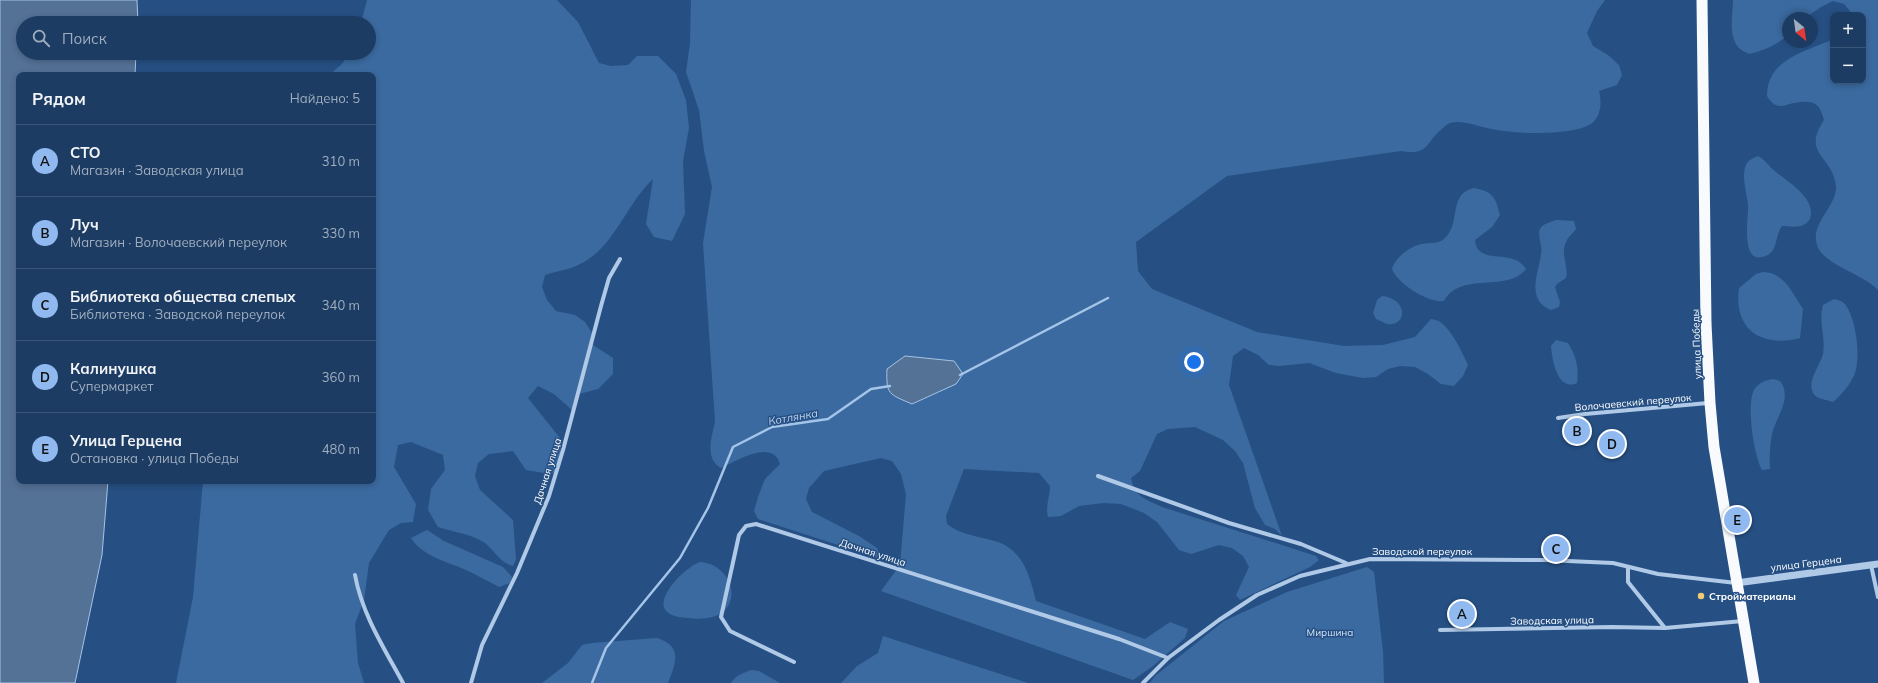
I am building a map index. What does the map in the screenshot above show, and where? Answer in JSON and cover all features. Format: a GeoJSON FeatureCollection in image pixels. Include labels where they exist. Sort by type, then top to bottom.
{"type":"FeatureCollection","features":[{"type":"Feature","properties":{"kind":"highway","name":"улица Победы"},"geometry":{"type":"LineString","coordinates":[[1702,0],[1706,324],[1710,403],[1714,447],[1754,683]]}},
{"type":"Feature","properties":{"kind":"street","name":"Дачная улица"},"geometry":{"type":"LineString","coordinates":[[472,683],[482,646],[517,573],[548,496],[565,442],[609,278],[620,259]]}},
{"type":"Feature","properties":{"kind":"street","name":"Волочаевский переулок"},"geometry":{"type":"LineString","coordinates":[[1558,418],[1585,414],[1710,403]]}},
{"type":"Feature","properties":{"kind":"street"},"geometry":{"type":"LineString","coordinates":[[1098,476],[1228,523],[1301,544],[1347,564]]}},
{"type":"Feature","properties":{"kind":"street","name":"Дачная улица"},"geometry":{"type":"LineString","coordinates":[[794,662],[730,631],[720,617],[739,535],[746,526],[756,524],[1119,639],[1168,658]]}},
{"type":"Feature","properties":{"kind":"street","name":"Заводской переулок"},"geometry":{"type":"LineString","coordinates":[[1143,683],[1168,658],[1219,620],[1257,595],[1300,576],[1370,559],[1545,560],[1614,563],[1658,574],[1736,583]]}},
{"type":"Feature","properties":{"kind":"street","name":"улица Герцена"},"geometry":{"type":"LineString","coordinates":[[1736,583],[1875,564]]}},
{"type":"Feature","properties":{"kind":"street"},"geometry":{"type":"LineString","coordinates":[[1875,564],[1878,596]]}},
{"type":"Feature","properties":{"kind":"street"},"geometry":{"type":"LineString","coordinates":[[1628,567],[1628,582],[1665,628]]}},
{"type":"Feature","properties":{"kind":"street"},"geometry":{"type":"LineString","coordinates":[[354,575],[358,592],[371,624],[403,683]]}},
{"type":"Feature","properties":{"kind":"street","name":"Заводская улица"},"geometry":{"type":"LineString","coordinates":[[1440,630],[1612,627],[1665,628],[1743,621]]}},
{"type":"Feature","properties":{"kind":"green space"},"geometry":{"type":"Polygon","coordinates":[[[367,0],[557,0],[578,22],[599,63],[611,66],[628,65],[637,56],[658,56],[676,74],[686,100],[689,128],[683,161],[685,214],[672,241],[654,237],[646,224],[653,179],[635,201],[611,237],[592,257],[572,268],[545,275],[542,287],[547,300],[556,311],[575,315],[585,322],[592,333],[593,345],[613,358],[613,374],[598,389],[579,394],[572,410],[554,394],[538,386],[528,398],[560,438],[561,464],[558,472],[550,474],[526,470],[513,451],[489,454],[478,463],[475,476],[480,490],[513,520],[516,559],[513,566],[505,562],[489,546],[480,540],[468,535],[438,527],[428,510],[431,489],[445,470],[443,455],[411,442],[398,445],[394,467],[416,504],[413,522],[401,523],[389,530],[369,563],[364,600],[355,624],[358,663],[364,683],[176,683],[193,597],[203,484],[376,484],[376,72],[333,72],[345,60],[376,60],[376,16],[363,16],[367,0]]]}},
{"type":"Feature","properties":{"kind":"green space"},"geometry":{"type":"Polygon","coordinates":[[[691,0],[1605,0],[1597,11],[1587,33],[1593,46],[1608,55],[1619,65],[1622,75],[1617,85],[1599,91],[1599,113],[1591,124],[1582,128],[1570,131],[1528,133],[1502,131],[1455,122],[1446,126],[1426,147],[1417,152],[1401,151],[1227,176],[1136,242],[1138,271],[1152,289],[1257,332],[1344,346],[1383,345],[1415,337],[1431,319],[1439,321],[1449,330],[1468,365],[1463,376],[1454,386],[1441,384],[1428,374],[1415,367],[1400,366],[1388,369],[1376,377],[1363,378],[1336,373],[1309,363],[1279,366],[1269,365],[1258,355],[1244,348],[1233,356],[1229,385],[1282,536],[1275,529],[1265,525],[1255,508],[1243,463],[1235,451],[1223,440],[1195,427],[1168,429],[1157,434],[1140,471],[1131,478],[1138,494],[1146,500],[1162,507],[1316,556],[1319,560],[1310,567],[1240,600],[1236,595],[1249,567],[1243,556],[1232,548],[1219,545],[1191,554],[1179,550],[1157,522],[1144,513],[1121,504],[1104,503],[1079,506],[1061,516],[1048,517],[1047,509],[1050,486],[1039,473],[964,469],[946,516],[947,524],[973,536],[1002,543],[1017,555],[1027,571],[1036,601],[1145,639],[1170,622],[1188,629],[1185,638],[1153,666],[1133,680],[881,591],[900,565],[906,494],[901,474],[892,461],[881,458],[824,471],[809,488],[806,499],[812,512],[859,536],[877,548],[881,559],[758,519],[754,511],[765,479],[780,464],[776,456],[770,453],[762,452],[744,457],[721,468],[712,459],[710,447],[715,422],[703,243],[712,187],[704,151],[699,110],[686,72],[690,43],[691,0]]]}},
{"type":"Feature","properties":{"kind":"green space"},"geometry":{"type":"Polygon","coordinates":[[[1733,0],[1878,0],[1878,290],[1872,284],[1835,264],[1821,252],[1817,245],[1817,229],[1832,201],[1836,186],[1834,176],[1830,168],[1817,148],[1816,141],[1818,132],[1824,120],[1820,109],[1811,102],[1778,106],[1772,103],[1767,96],[1769,83],[1773,73],[1780,65],[1800,53],[1812,48],[1818,48],[1818,45],[1830,40],[1830,84],[1866,84],[1866,12],[1850,12],[1844,4],[1833,1],[1814,12],[1782,12],[1782,40],[1770,47],[1749,54],[1739,48],[1735,42],[1732,24],[1733,0]]]}},
{"type":"Feature","properties":{"kind":"green space"},"geometry":{"type":"Polygon","coordinates":[[[1758,156],[1800,192],[1809,205],[1811,212],[1810,219],[1804,225],[1796,227],[1782,226],[1774,249],[1762,257],[1755,257],[1751,253],[1748,246],[1748,205],[1744,180],[1747,163],[1751,159],[1758,156]]]}},
{"type":"Feature","properties":{"kind":"green space"},"geometry":{"type":"Polygon","coordinates":[[[1474,188],[1489,193],[1495,199],[1500,215],[1492,227],[1475,240],[1477,248],[1482,253],[1513,259],[1526,269],[1518,276],[1508,280],[1472,284],[1461,287],[1451,292],[1444,301],[1437,301],[1422,296],[1400,281],[1392,269],[1396,261],[1413,247],[1438,242],[1444,239],[1451,230],[1458,201],[1466,191],[1474,188]]]}},
{"type":"Feature","properties":{"kind":"green space"},"geometry":{"type":"Polygon","coordinates":[[[1556,220],[1574,221],[1576,229],[1568,238],[1564,246],[1567,274],[1566,278],[1555,287],[1560,302],[1559,307],[1551,310],[1538,300],[1536,293],[1536,277],[1541,251],[1539,234],[1540,229],[1545,224],[1556,220]]]}},
{"type":"Feature","properties":{"kind":"green space"},"geometry":{"type":"Polygon","coordinates":[[[1763,272],[1770,273],[1782,280],[1803,309],[1800,338],[1774,340],[1762,338],[1746,325],[1741,315],[1738,303],[1739,288],[1756,274],[1763,272]]]}},
{"type":"Feature","properties":{"kind":"green space"},"geometry":{"type":"Polygon","coordinates":[[[1382,296],[1391,298],[1401,307],[1401,317],[1394,324],[1387,324],[1376,319],[1373,313],[1377,300],[1382,296]]]}},
{"type":"Feature","properties":{"kind":"green space"},"geometry":{"type":"Polygon","coordinates":[[[1834,299],[1844,303],[1849,311],[1855,328],[1858,357],[1855,373],[1851,381],[1846,389],[1833,402],[1814,395],[1812,383],[1824,348],[1821,317],[1823,305],[1834,299]]]}},
{"type":"Feature","properties":{"kind":"green space"},"geometry":{"type":"Polygon","coordinates":[[[1556,340],[1568,343],[1573,352],[1578,372],[1577,383],[1570,385],[1565,383],[1560,379],[1557,373],[1554,366],[1551,346],[1556,340]]]}},
{"type":"Feature","properties":{"kind":"green space"},"geometry":{"type":"Polygon","coordinates":[[[1773,379],[1780,381],[1784,387],[1785,394],[1782,408],[1772,434],[1770,469],[1762,470],[1756,454],[1752,430],[1752,397],[1754,390],[1758,385],[1773,379]]]}},
{"type":"Feature","properties":{"kind":"green space"},"geometry":{"type":"Polygon","coordinates":[[[427,530],[444,541],[503,567],[512,577],[510,583],[499,587],[470,572],[428,554],[411,538],[427,530]]]}},
{"type":"Feature","properties":{"kind":"green space"},"geometry":{"type":"Polygon","coordinates":[[[700,562],[717,568],[728,580],[731,588],[729,604],[724,611],[709,618],[685,618],[668,613],[664,606],[664,598],[669,589],[684,572],[700,562]]]}},
{"type":"Feature","properties":{"kind":"green space","name":"Миршина"},"geometry":{"type":"Polygon","coordinates":[[[1367,567],[1374,572],[1383,652],[1384,683],[1150,683],[1155,676],[1224,621],[1287,592],[1367,567]]]}},
{"type":"Feature","properties":{"kind":"green space"},"geometry":{"type":"Polygon","coordinates":[[[883,636],[1028,683],[841,683],[857,666],[878,653],[883,636]]]}},
{"type":"Feature","properties":{"kind":"green space"},"geometry":{"type":"Polygon","coordinates":[[[657,638],[665,641],[674,650],[675,662],[668,683],[542,683],[568,663],[582,645],[657,638]]]}},
{"type":"Feature","properties":{"kind":"green space"},"geometry":{"type":"Polygon","coordinates":[[[752,670],[759,671],[780,683],[731,683],[735,678],[752,670]]]}},
{"type":"Feature","properties":{"kind":"shaded area"},"geometry":{"type":"Polygon","coordinates":[[[0,0],[137,0],[138,16],[16,16],[16,60],[136,60],[135,72],[16,72],[16,484],[108,484],[102,555],[75,683],[0,683],[0,0]]]}},
{"type":"Feature","properties":{"kind":"shaded area"},"geometry":{"type":"Polygon","coordinates":[[[905,356],[954,361],[963,374],[956,384],[912,404],[898,398],[890,392],[887,384],[887,369],[905,356]]]}},
{"type":"Feature","properties":{"kind":"waterway","name":"Котлянка"},"geometry":{"type":"LineString","coordinates":[[960,375],[1108,298]]}},
{"type":"Feature","properties":{"kind":"waterway","name":"Котлянка"},"geometry":{"type":"LineString","coordinates":[[592,683],[606,648],[680,558],[708,508],[733,447],[772,427],[828,419],[871,389],[890,386]]}},
{"type":"Feature","properties":{"kind":"place","name":"Луч"},"geometry":{"type":"Point","coordinates":[1577,431]}},
{"type":"Feature","properties":{"kind":"place","name":"Калинушка"},"geometry":{"type":"Point","coordinates":[1612,444]}},
{"type":"Feature","properties":{"kind":"place","name":"Улица Герцена"},"geometry":{"type":"Point","coordinates":[1737,520]}},
{"type":"Feature","properties":{"kind":"place","name":"Библиотека общества слепых"},"geometry":{"type":"Point","coordinates":[1556,549]}},
{"type":"Feature","properties":{"kind":"place","name":"Стройматериалы"},"geometry":{"type":"Point","coordinates":[1701,596]}},
{"type":"Feature","properties":{"kind":"place","name":"СТО"},"geometry":{"type":"Point","coordinates":[1462,614]}}]}
